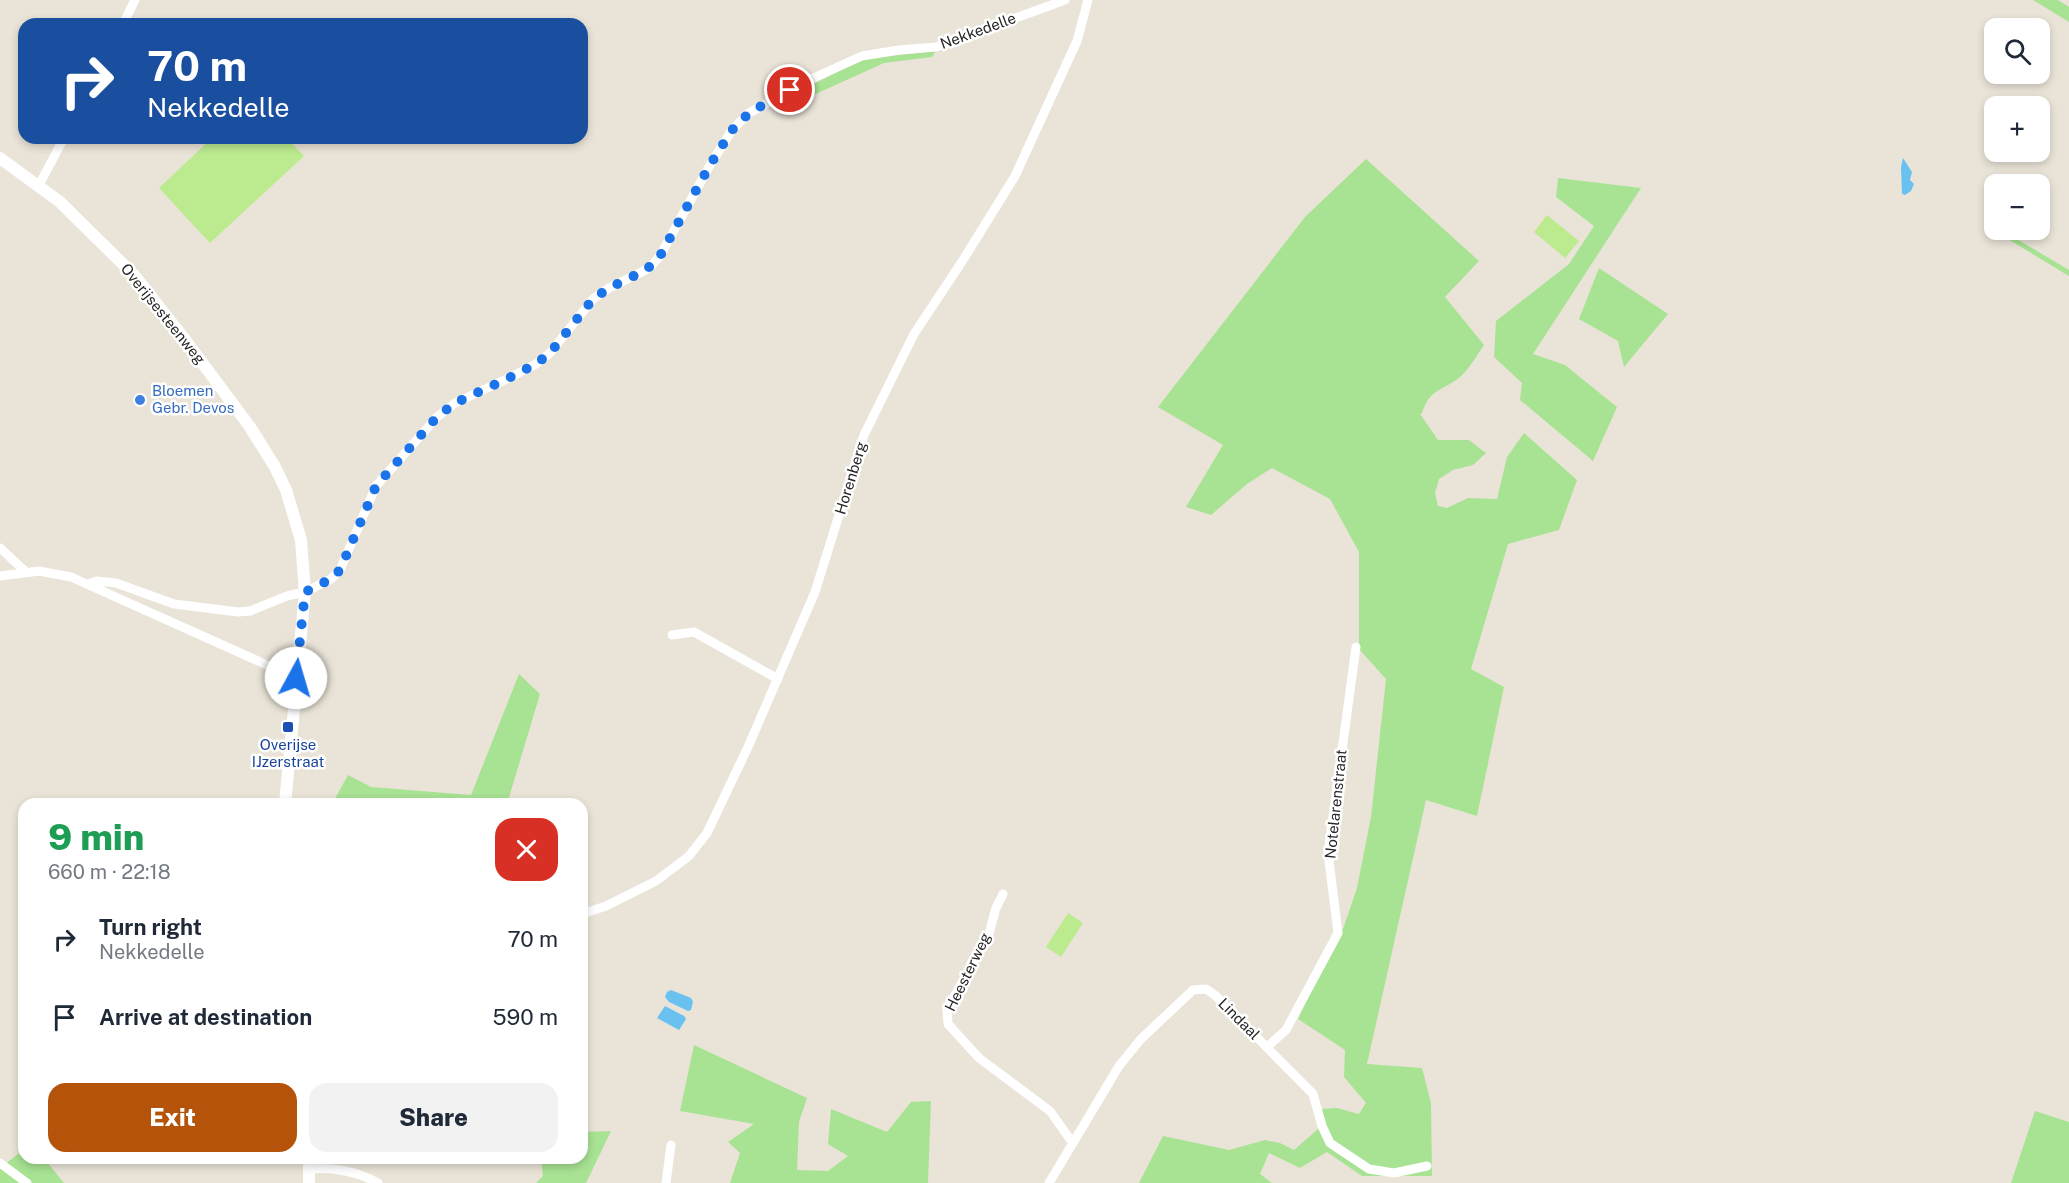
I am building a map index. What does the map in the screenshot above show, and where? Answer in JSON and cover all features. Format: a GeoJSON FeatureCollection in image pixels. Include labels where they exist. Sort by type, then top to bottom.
{"type":"FeatureCollection","features":[{"type":"Feature","properties":{"kind":"street"},"geometry":{"type":"LineString","coordinates":[[126,18],[135,0]]}},
{"type":"Feature","properties":{"kind":"street","name":"Nekkedelle"},"geometry":{"type":"LineString","coordinates":[[88,584],[98,581],[116,583],[174,604],[238,612],[250,611],[287,596],[305,592],[331,579],[340,570],[376,486],[437,417],[455,403],[536,364],[550,353],[593,299],[652,265],[660,256],[732,130],[749,113],[809,80],[862,56],[936,47],[1065,0]]}},
{"type":"Feature","properties":{"kind":"street","name":"Horenberg"},"geometry":{"type":"LineString","coordinates":[[588,912],[606,906],[656,881],[689,856],[707,833],[724,800],[815,592],[864,435],[914,334],[1015,176],[1077,41],[1088,0]]}},
{"type":"Feature","properties":{"kind":"street"},"geometry":{"type":"LineString","coordinates":[[39,185],[61,144]]}},
{"type":"Feature","properties":{"kind":"street","name":"Overijsesteenweg"},"geometry":{"type":"LineString","coordinates":[[0,158],[39,185],[76,216],[134,275],[186,341],[275,467],[292,507],[301,540],[305,592],[286,798]]}},
{"type":"Feature","properties":{"kind":"street"},"geometry":{"type":"LineString","coordinates":[[0,548],[26,572]]}},
{"type":"Feature","properties":{"kind":"street"},"geometry":{"type":"LineString","coordinates":[[0,576],[39,571],[71,577],[296,678]]}},
{"type":"Feature","properties":{"kind":"street"},"geometry":{"type":"LineString","coordinates":[[672,636],[694,632],[778,679]]}},
{"type":"Feature","properties":{"kind":"street","name":"Notelarenstraat"},"geometry":{"type":"LineString","coordinates":[[1267,1047],[1286,1030],[1338,933],[1328,853],[1356,647]]}},
{"type":"Feature","properties":{"kind":"street","name":"Heesterweg"},"geometry":{"type":"LineString","coordinates":[[1003,894],[996,908],[988,938],[947,1009],[948,1024],[979,1058],[1050,1111],[1072,1142]]}},
{"type":"Feature","properties":{"kind":"street","name":"Lindaal"},"geometry":{"type":"LineString","coordinates":[[1049,1183],[1072,1142],[1128,1055],[1149,1031],[1193,990],[1202,988],[1211,992],[1313,1094],[1322,1126],[1330,1143],[1370,1169],[1394,1173],[1427,1166]]}},
{"type":"Feature","properties":{"kind":"street"},"geometry":{"type":"LineString","coordinates":[[666,1183],[671,1145]]}},
{"type":"Feature","properties":{"kind":"street"},"geometry":{"type":"LineString","coordinates":[[0,1163],[27,1183]]}},
{"type":"Feature","properties":{"kind":"street"},"geometry":{"type":"LineString","coordinates":[[309,1164],[309,1183]]}},
{"type":"Feature","properties":{"kind":"street"},"geometry":{"type":"LineString","coordinates":[[315,1164],[361,1174],[378,1183]]}},
{"type":"Feature","properties":{"kind":"green space"},"geometry":{"type":"Polygon","coordinates":[[[2033,0],[2058,0],[2069,7],[2069,22],[2033,0]]]}},
{"type":"Feature","properties":{"kind":"green space"},"geometry":{"type":"Polygon","coordinates":[[[936,51],[932,57],[884,63],[798,102],[774,104],[863,59],[936,51]]]}},
{"type":"Feature","properties":{"kind":"green space"},"geometry":{"type":"Polygon","coordinates":[[[206,144],[293,144],[304,156],[210,243],[159,188],[206,144]]]}},
{"type":"Feature","properties":{"kind":"green space"},"geometry":{"type":"Polygon","coordinates":[[[1366,159],[1479,261],[1445,297],[1484,345],[1463,374],[1433,394],[1420,414],[1438,440],[1469,440],[1486,453],[1473,465],[1453,470],[1439,479],[1435,493],[1438,506],[1447,508],[1468,498],[1497,499],[1507,457],[1524,433],[1577,480],[1559,530],[1508,544],[1471,669],[1504,687],[1477,816],[1426,800],[1367,1064],[1422,1068],[1431,1103],[1432,1176],[1362,1176],[1327,1152],[1300,1168],[1269,1153],[1260,1174],[1272,1183],[1139,1183],[1163,1136],[1229,1150],[1265,1140],[1280,1143],[1294,1150],[1326,1122],[1320,1109],[1337,1108],[1359,1114],[1366,1103],[1344,1077],[1345,1050],[1298,1019],[1324,962],[1342,932],[1357,888],[1371,817],[1386,679],[1359,649],[1359,552],[1330,499],[1272,468],[1247,484],[1211,515],[1186,507],[1223,445],[1158,407],[1305,217],[1366,159]]]}},
{"type":"Feature","properties":{"kind":"green space"},"geometry":{"type":"Polygon","coordinates":[[[1558,178],[1641,188],[1533,354],[1565,365],[1617,407],[1593,461],[1520,400],[1522,383],[1494,357],[1496,321],[1569,264],[1594,226],[1556,197],[1558,178]]]}},
{"type":"Feature","properties":{"kind":"green space"},"geometry":{"type":"Polygon","coordinates":[[[1547,215],[1579,241],[1565,258],[1534,232],[1547,215]]]}},
{"type":"Feature","properties":{"kind":"green space"},"geometry":{"type":"Polygon","coordinates":[[[2010,240],[2018,240],[2069,270],[2069,276],[2010,240]]]}},
{"type":"Feature","properties":{"kind":"green space"},"geometry":{"type":"Polygon","coordinates":[[[1599,268],[1668,314],[1624,367],[1618,341],[1579,319],[1599,268]]]}},
{"type":"Feature","properties":{"kind":"green space"},"geometry":{"type":"Polygon","coordinates":[[[519,674],[540,694],[509,798],[335,798],[348,775],[371,787],[471,795],[519,674]]]}},
{"type":"Feature","properties":{"kind":"green space"},"geometry":{"type":"Polygon","coordinates":[[[1068,913],[1083,923],[1061,957],[1046,947],[1068,913]]]}},
{"type":"Feature","properties":{"kind":"green space"},"geometry":{"type":"Polygon","coordinates":[[[694,1045],[807,1098],[799,1122],[797,1170],[828,1171],[848,1156],[828,1144],[831,1109],[887,1132],[911,1102],[931,1101],[928,1183],[730,1183],[740,1153],[728,1142],[754,1124],[680,1111],[694,1045]]]}},
{"type":"Feature","properties":{"kind":"green space"},"geometry":{"type":"Polygon","coordinates":[[[2035,1111],[2069,1122],[2069,1183],[2011,1183],[2035,1111]]]}},
{"type":"Feature","properties":{"kind":"green space"},"geometry":{"type":"Polygon","coordinates":[[[611,1131],[586,1183],[536,1183],[543,1176],[542,1164],[588,1164],[588,1132],[611,1131]]]}},
{"type":"Feature","properties":{"kind":"green space"},"geometry":{"type":"Polygon","coordinates":[[[18,1154],[18,1164],[49,1164],[64,1183],[0,1183],[0,1168],[18,1154]]]}},
{"type":"Feature","properties":{"kind":"water"},"geometry":{"type":"Polygon","coordinates":[[[1903,158],[1912,172],[1910,180],[1914,184],[1911,191],[1905,195],[1902,194],[1903,158]]]}},
{"type":"Feature","properties":{"kind":"water"},"geometry":{"type":"Polygon","coordinates":[[[671,990],[691,998],[693,1002],[691,1010],[688,1011],[669,1002],[665,997],[671,990]]]}},
{"type":"Feature","properties":{"kind":"water"},"geometry":{"type":"Polygon","coordinates":[[[665,1006],[686,1019],[679,1030],[657,1018],[665,1006]]]}},
{"type":"Feature","properties":{"kind":"place","name":"Bloemen Gebr. Devos"},"geometry":{"type":"Point","coordinates":[140,400]}},
{"type":"Feature","properties":{"kind":"place","name":"Overijse IJzerstraat"},"geometry":{"type":"Point","coordinates":[288,727]}},
{"type":"Feature","properties":{"kind":"route"},"geometry":{"type":"LineString","coordinates":[[296,678],[305,592],[331,579],[340,570],[376,486],[437,417],[455,403],[536,364],[550,353],[572,328],[593,299],[652,265],[660,256],[732,130],[749,113],[790,90]]}}]}
